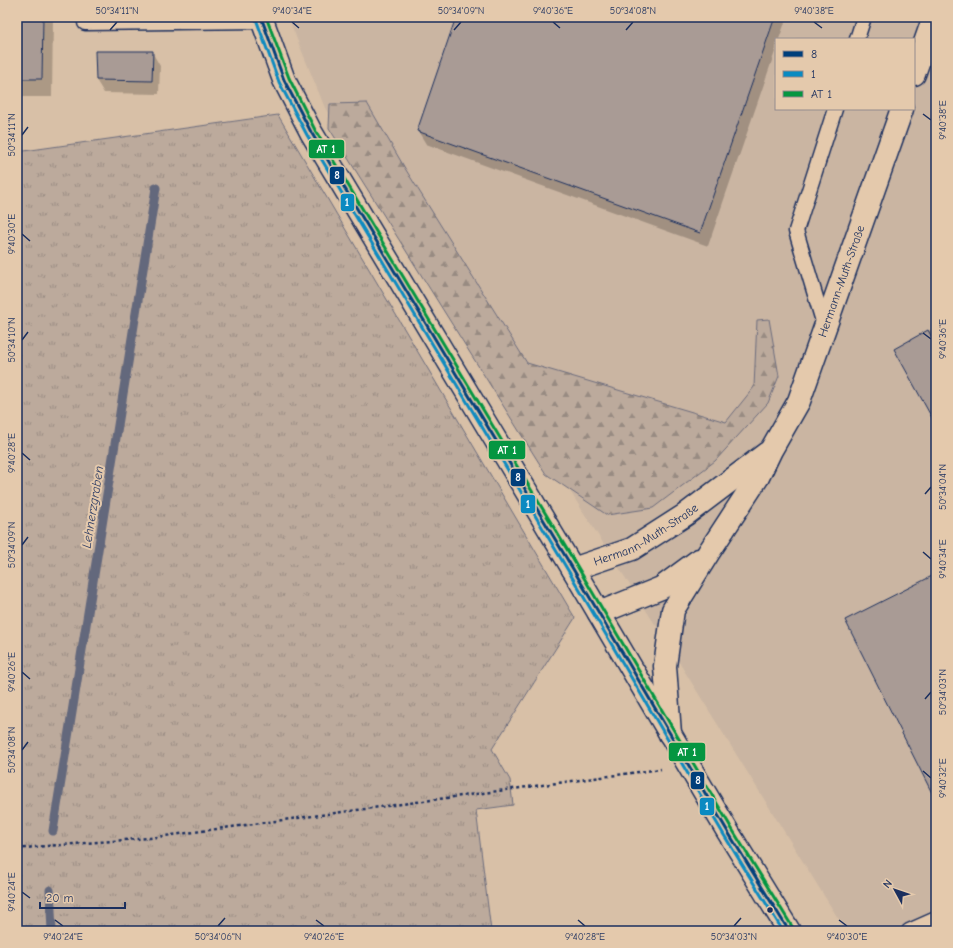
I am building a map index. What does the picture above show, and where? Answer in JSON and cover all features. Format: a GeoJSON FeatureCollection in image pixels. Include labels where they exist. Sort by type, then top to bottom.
{"type":"FeatureCollection","features":[{"type":"Feature","properties":{"kind":"street"},"geometry":{"type":"LineString","coordinates":[[915,71],[934,17]]}},
{"type":"Feature","properties":{"kind":"street"},"geometry":{"type":"LineString","coordinates":[[262,19],[284,80],[311,132],[573,569],[728,832],[789,931]]}},
{"type":"Feature","properties":{"kind":"street","name":"Hermann-Muth-Straße"},"geometry":{"type":"LineString","coordinates":[[670,734],[665,666],[674,610],[709,552],[758,477],[771,450],[799,401],[902,110]]}},
{"type":"Feature","properties":{"kind":"street","name":"Hermann-Muth-Straße"},"geometry":{"type":"LineString","coordinates":[[573,569],[632,549],[685,515],[771,450]]}},
{"type":"Feature","properties":{"kind":"street","name":"Hermann-Muth-Straße"},"geometry":{"type":"LineString","coordinates":[[599,613],[661,588],[709,552]]}},
{"type":"Feature","properties":{"kind":"lane"},"geometry":{"type":"LineString","coordinates":[[857,38],[864,17]]}},
{"type":"Feature","properties":{"kind":"lane"},"geometry":{"type":"LineString","coordinates":[[85,23],[262,19]]}},
{"type":"Feature","properties":{"kind":"lane"},"geometry":{"type":"LineString","coordinates":[[825,329],[796,231],[835,110]]}},
{"type":"Feature","properties":{"kind":"lane"},"geometry":{"type":"LineString","coordinates":[[909,931],[936,918]]}},
{"type":"Feature","properties":{"kind":"path"},"geometry":{"type":"LineString","coordinates":[[17,849],[150,838],[689,766]]}},
{"type":"Feature","properties":{"kind":"shaded area"},"geometry":{"type":"Polygon","coordinates":[[[288,17],[936,17],[936,931],[846,931],[667,643],[325,108],[288,17]]]}},
{"type":"Feature","properties":{"kind":"green space"},"geometry":{"type":"Polygon","coordinates":[[[367,103],[406,170],[527,363],[726,422],[754,387],[757,320],[769,319],[779,376],[768,403],[715,461],[653,508],[607,515],[546,474],[329,128],[330,104],[367,103]]]}},
{"type":"Feature","properties":{"kind":"green space"},"geometry":{"type":"Polygon","coordinates":[[[278,115],[575,618],[492,749],[510,780],[513,805],[476,810],[491,931],[17,931],[17,152],[278,115]]]}},
{"type":"Feature","properties":{"kind":"building"},"geometry":{"type":"Polygon","coordinates":[[[17,17],[43,17],[42,79],[17,79],[17,17]]]}},
{"type":"Feature","properties":{"kind":"building"},"geometry":{"type":"Polygon","coordinates":[[[456,17],[775,17],[700,233],[417,131],[456,17]]]}},
{"type":"Feature","properties":{"kind":"building"},"geometry":{"type":"Polygon","coordinates":[[[95,51],[153,51],[152,81],[96,80],[95,51]]]}},
{"type":"Feature","properties":{"kind":"building"},"geometry":{"type":"Polygon","coordinates":[[[928,330],[936,345],[936,425],[894,349],[928,330]]]}},
{"type":"Feature","properties":{"kind":"building"},"geometry":{"type":"Polygon","coordinates":[[[936,574],[936,801],[845,620],[936,574]]]}},
{"type":"Feature","properties":{"kind":"waterway","name":"Lehnerzgraben"},"geometry":{"type":"LineString","coordinates":[[53,831],[156,188]]}},
{"type":"Feature","properties":{"kind":"waterway","name":"Lehnerzgraben"},"geometry":{"type":"LineString","coordinates":[[50,890],[52,931]]}},
{"type":"Feature","properties":{"kind":"transit line","name":"8"},"geometry":{"type":"LineString","coordinates":[[261,17],[284,80],[311,132],[573,569],[728,832],[789,931]]}},
{"type":"Feature","properties":{"kind":"transit line"},"geometry":{"type":"LineString","coordinates":[[266,17],[289,78],[315,130],[577,566],[732,829],[793,928]]}},
{"type":"Feature","properties":{"kind":"transit line","name":"1"},"geometry":{"type":"LineString","coordinates":[[256,19],[279,82],[307,135],[569,572],[724,835],[783,931]]}}]}
